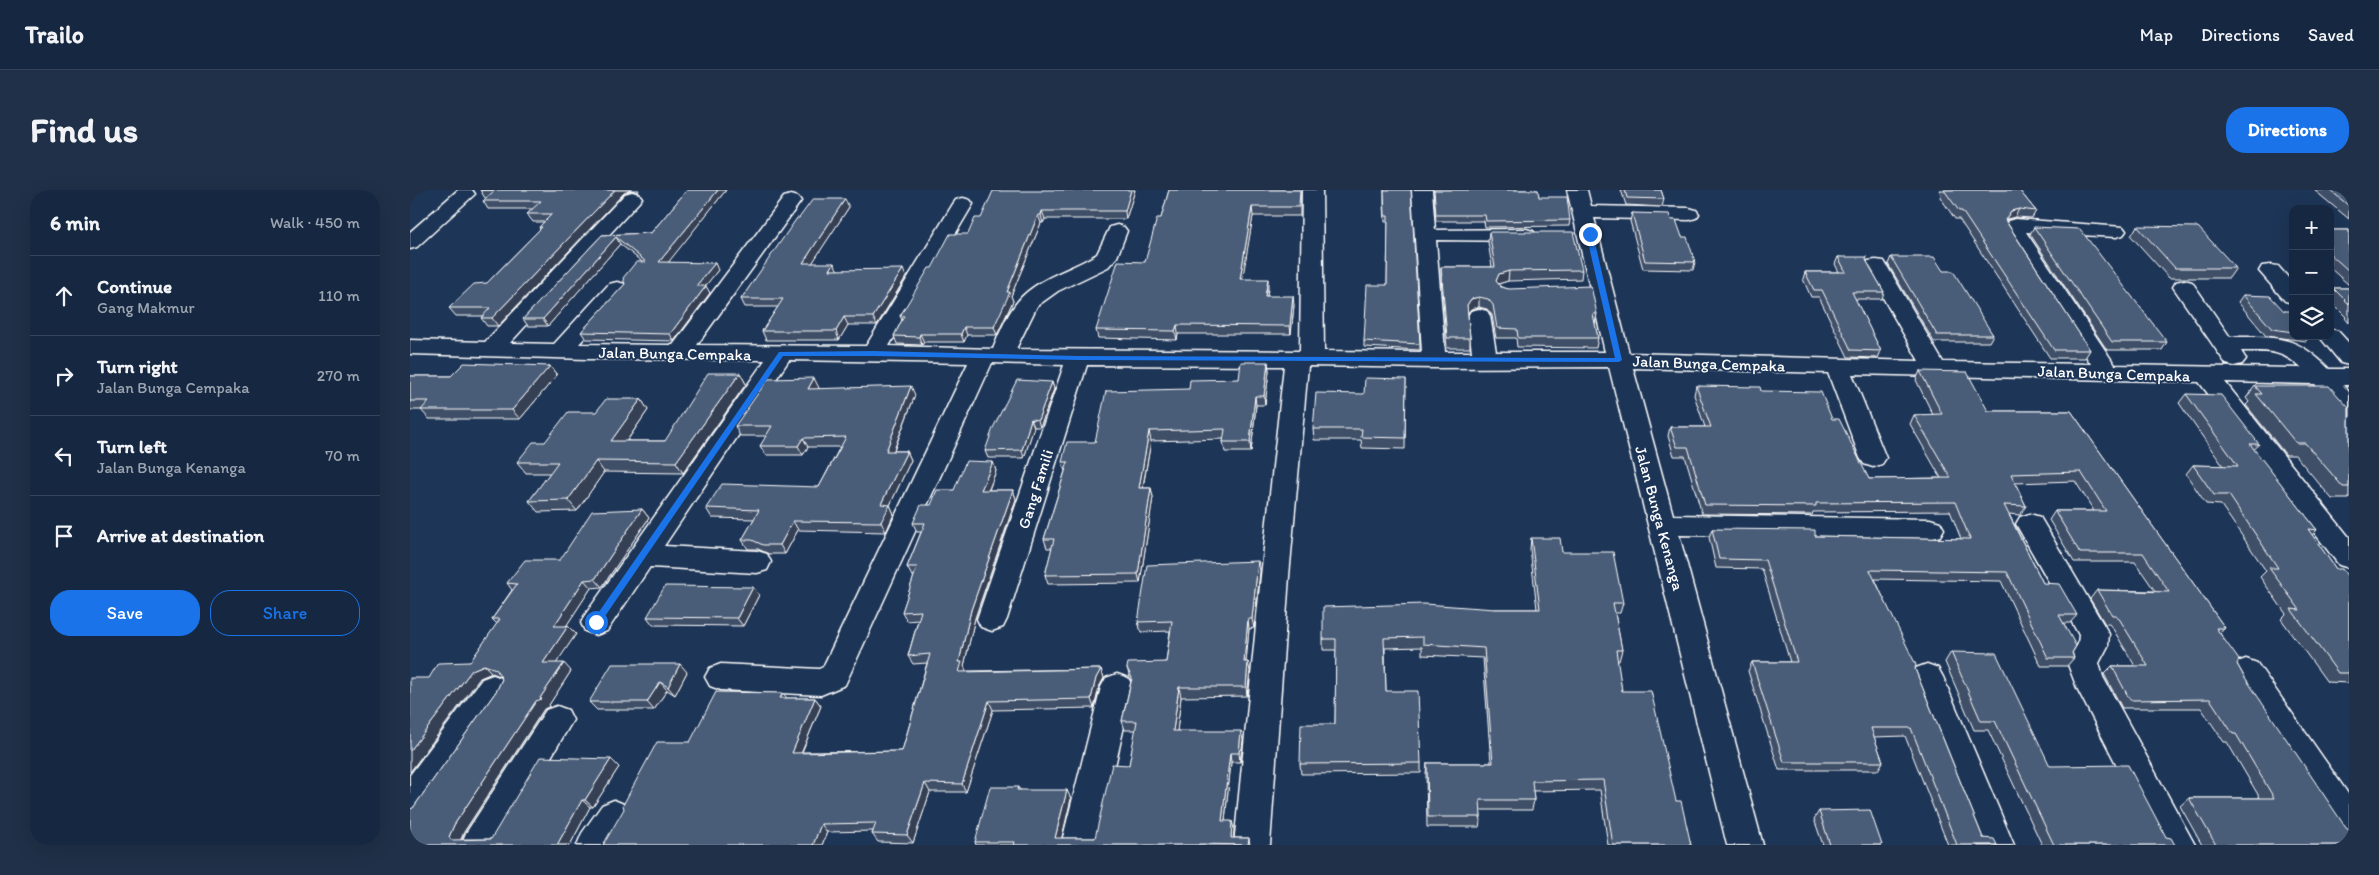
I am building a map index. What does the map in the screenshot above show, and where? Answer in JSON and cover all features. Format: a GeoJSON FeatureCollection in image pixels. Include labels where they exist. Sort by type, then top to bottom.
{"type":"FeatureCollection","features":[{"type":"Feature","properties":{"kind":"street"},"geometry":{"type":"LineString","coordinates":[[1252,845],[1275,576],[1305,358],[1312,190]]}},
{"type":"Feature","properties":{"kind":"street"},"geometry":{"type":"LineString","coordinates":[[1422,190],[1434,361]]}},
{"type":"Feature","properties":{"kind":"street","name":"Jalan Bunga Kenanga"},"geometry":{"type":"LineString","coordinates":[[1577,190],[1590,234],[1593,288],[1619,360],[1745,845]]}},
{"type":"Feature","properties":{"kind":"street"},"geometry":{"type":"LineString","coordinates":[[410,243],[464,194]]}},
{"type":"Feature","properties":{"kind":"street"},"geometry":{"type":"LineString","coordinates":[[491,349],[632,198]]}},
{"type":"Feature","properties":{"kind":"street"},"geometry":{"type":"LineString","coordinates":[[680,352],[791,201]]}},
{"type":"Feature","properties":{"kind":"street"},"geometry":{"type":"LineString","coordinates":[[873,353],[963,204]]}},
{"type":"Feature","properties":{"kind":"street"},"geometry":{"type":"LineString","coordinates":[[1584,212],[1689,214]]}},
{"type":"Feature","properties":{"kind":"street"},"geometry":{"type":"LineString","coordinates":[[2108,372],[2013,227],[2015,224],[2116,230]]}},
{"type":"Feature","properties":{"kind":"street"},"geometry":{"type":"LineString","coordinates":[[721,677],[821,682],[834,676],[992,357],[1026,304],[1051,286],[1100,262],[1106,257],[1117,231]]}},
{"type":"Feature","properties":{"kind":"street"},"geometry":{"type":"LineString","coordinates":[[1439,235],[1590,234]]}},
{"type":"Feature","properties":{"kind":"street"},"geometry":{"type":"LineString","coordinates":[[1876,266],[1935,369]]}},
{"type":"Feature","properties":{"kind":"street"},"geometry":{"type":"LineString","coordinates":[[2270,271],[2292,295]]}},
{"type":"Feature","properties":{"kind":"street"},"geometry":{"type":"LineString","coordinates":[[2184,287],[2247,376]]}},
{"type":"Feature","properties":{"kind":"street"},"geometry":{"type":"LineString","coordinates":[[560,351],[617,289]]}},
{"type":"Feature","properties":{"kind":"street"},"geometry":{"type":"LineString","coordinates":[[1479,316],[1485,361]]}},
{"type":"Feature","properties":{"kind":"street"},"geometry":{"type":"LineString","coordinates":[[2333,340],[2349,358]]}},
{"type":"Feature","properties":{"kind":"street"},"geometry":{"type":"LineString","coordinates":[[2224,344],[2289,348],[2305,360],[2349,408]]}},
{"type":"Feature","properties":{"kind":"street","name":"Jalan Bunga Cempaka"},"geometry":{"type":"LineString","coordinates":[[410,347],[781,354],[873,353],[1078,358],[1305,358],[1434,361],[1619,360],[1974,369],[1983,385],[1991,389],[2039,388],[2034,370],[2349,377]]}},
{"type":"Feature","properties":{"kind":"street"},"geometry":{"type":"LineString","coordinates":[[596,622],[781,354]]}},
{"type":"Feature","properties":{"kind":"street","name":"Gang Famili"},"geometry":{"type":"LineString","coordinates":[[992,619],[1078,358]]}},
{"type":"Feature","properties":{"kind":"street"},"geometry":{"type":"LineString","coordinates":[[1837,366],[1873,458]]}},
{"type":"Feature","properties":{"kind":"street"},"geometry":{"type":"LineString","coordinates":[[2206,375],[2349,557]]}},
{"type":"Feature","properties":{"kind":"street"},"geometry":{"type":"LineString","coordinates":[[2030,524],[2094,634],[2093,646],[2083,662],[2088,679],[2178,845]]}},
{"type":"Feature","properties":{"kind":"street"},"geometry":{"type":"LineString","coordinates":[[1662,525],[1930,529]]}},
{"type":"Feature","properties":{"kind":"street"},"geometry":{"type":"LineString","coordinates":[[642,556],[757,562]]}},
{"type":"Feature","properties":{"kind":"street"},"geometry":{"type":"LineString","coordinates":[[2246,672],[2349,824]]}},
{"type":"Feature","properties":{"kind":"street"},"geometry":{"type":"LineString","coordinates":[[1928,677],[1996,845]]}},
{"type":"Feature","properties":{"kind":"street"},"geometry":{"type":"LineString","coordinates":[[1079,845],[1117,687]]}},
{"type":"Feature","properties":{"kind":"street"},"geometry":{"type":"LineString","coordinates":[[410,803],[493,688]]}},
{"type":"Feature","properties":{"kind":"street"},"geometry":{"type":"LineString","coordinates":[[479,845],[557,720]]}},
{"type":"Feature","properties":{"kind":"street"},"geometry":{"type":"LineString","coordinates":[[595,845],[614,816]]}},
{"type":"Feature","properties":{"kind":"building"},"geometry":{"type":"Polygon","coordinates":[[[495,190],[615,190],[492,318],[481,318],[490,308],[449,308],[474,284],[487,283],[542,227],[539,227],[552,214],[527,214],[541,201],[483,201],[495,190]]]}},
{"type":"Feature","properties":{"kind":"building"},"geometry":{"type":"Polygon","coordinates":[[[687,190],[718,190],[659,262],[715,263],[696,286],[706,286],[670,334],[581,332],[625,284],[623,278],[636,262],[646,262],[616,237],[543,319],[523,319],[602,235],[651,233],[687,190]]]}},
{"type":"Feature","properties":{"kind":"building"},"geometry":{"type":"Polygon","coordinates":[[[1131,190],[1125,211],[1042,211],[1041,215],[1038,215],[1007,292],[1010,292],[994,327],[964,327],[961,334],[920,334],[919,337],[894,336],[904,316],[900,316],[929,268],[932,268],[950,234],[968,234],[975,218],[981,218],[993,191],[1131,190]]]}},
{"type":"Feature","properties":{"kind":"building"},"geometry":{"type":"Polygon","coordinates":[[[1169,190],[1300,190],[1299,207],[1252,207],[1240,279],[1268,279],[1265,296],[1293,296],[1290,326],[1177,325],[1175,331],[1096,330],[1118,261],[1145,262],[1157,218],[1161,218],[1169,190]]]}},
{"type":"Feature","properties":{"kind":"building"},"geometry":{"type":"Polygon","coordinates":[[[1384,190],[1411,190],[1420,344],[1364,341],[1367,285],[1387,285],[1388,216],[1385,216],[1384,190]]]}},
{"type":"Feature","properties":{"kind":"building"},"geometry":{"type":"Polygon","coordinates":[[[1434,190],[1538,190],[1539,197],[1567,197],[1570,220],[1486,221],[1485,215],[1436,215],[1434,190]]]}},
{"type":"Feature","properties":{"kind":"building"},"geometry":{"type":"Polygon","coordinates":[[[1625,190],[1661,190],[1664,199],[1627,198],[1625,190]]]}},
{"type":"Feature","properties":{"kind":"building"},"geometry":{"type":"Polygon","coordinates":[[[1944,190],[2019,190],[2036,211],[2019,209],[2011,211],[2005,220],[2090,350],[2054,350],[1962,211],[1959,211],[1944,190]]]}},
{"type":"Feature","properties":{"kind":"building"},"geometry":{"type":"Polygon","coordinates":[[[2330,190],[2349,190],[2349,206],[2330,190]]]}},
{"type":"Feature","properties":{"kind":"building"},"geometry":{"type":"Polygon","coordinates":[[[813,199],[845,199],[803,263],[834,263],[830,270],[903,269],[873,317],[844,317],[836,331],[762,331],[783,299],[741,299],[797,218],[799,218],[813,199]]]}},
{"type":"Feature","properties":{"kind":"building"},"geometry":{"type":"Polygon","coordinates":[[[1632,213],[1669,214],[1671,220],[1676,220],[1682,237],[1687,237],[1695,262],[1645,261],[1632,213]]]}},
{"type":"Feature","properties":{"kind":"building"},"geometry":{"type":"Polygon","coordinates":[[[2137,226],[2198,227],[2236,268],[2175,268],[2137,226]]]}},
{"type":"Feature","properties":{"kind":"building"},"geometry":{"type":"Polygon","coordinates":[[[2034,227],[2080,229],[2167,342],[2112,342],[2034,227]]]}},
{"type":"Feature","properties":{"kind":"building"},"geometry":{"type":"Polygon","coordinates":[[[2334,230],[2349,230],[2349,271],[2334,258],[2334,230]]]}},
{"type":"Feature","properties":{"kind":"building"},"geometry":{"type":"Polygon","coordinates":[[[1489,232],[1573,232],[1582,270],[1509,271],[1499,274],[1496,281],[1501,287],[1509,289],[1591,286],[1597,314],[1593,314],[1598,338],[1518,338],[1517,329],[1497,328],[1493,305],[1488,299],[1479,297],[1471,299],[1467,305],[1470,338],[1447,338],[1441,267],[1495,267],[1489,232]]]}},
{"type":"Feature","properties":{"kind":"building"},"geometry":{"type":"Polygon","coordinates":[[[1838,257],[1867,257],[1866,260],[1884,292],[1852,292],[1881,351],[1851,350],[1822,290],[1814,290],[1805,272],[1846,272],[1838,257]]]}},
{"type":"Feature","properties":{"kind":"building"},"geometry":{"type":"Polygon","coordinates":[[[1891,257],[1934,257],[1943,271],[1953,271],[1993,335],[1937,335],[1891,257]]]}},
{"type":"Feature","properties":{"kind":"building"},"geometry":{"type":"Polygon","coordinates":[[[2334,288],[2349,288],[2349,304],[2334,289],[2334,288]]]}},
{"type":"Feature","properties":{"kind":"building"},"geometry":{"type":"Polygon","coordinates":[[[2243,295],[2270,296],[2284,311],[2289,311],[2289,331],[2272,329],[2243,295]]]}},
{"type":"Feature","properties":{"kind":"building"},"geometry":{"type":"Polygon","coordinates":[[[1241,362],[1268,362],[1264,396],[1255,396],[1250,442],[1223,442],[1225,429],[1149,431],[1139,488],[1151,488],[1138,574],[1045,575],[1054,539],[1044,539],[1068,462],[1062,462],[1067,442],[1095,442],[1106,391],[1189,389],[1190,380],[1239,379],[1241,362]]]}},
{"type":"Feature","properties":{"kind":"building"},"geometry":{"type":"Polygon","coordinates":[[[464,363],[550,366],[512,410],[421,410],[429,401],[410,401],[410,376],[451,376],[464,363]]]}},
{"type":"Feature","properties":{"kind":"building"},"geometry":{"type":"Polygon","coordinates":[[[1920,371],[1967,372],[1988,411],[2071,411],[2225,628],[2216,628],[2239,660],[2237,664],[2242,673],[2349,830],[2349,845],[2216,845],[2189,798],[2274,798],[2236,734],[2233,734],[2210,699],[2130,700],[2112,666],[2148,666],[2120,620],[2116,615],[2112,615],[2097,590],[2169,592],[2143,553],[2080,553],[2055,511],[2106,511],[2081,472],[2011,474],[2026,506],[2004,505],[2043,583],[2059,584],[2077,615],[2059,615],[2076,646],[2072,653],[2074,658],[2048,658],[2007,572],[1870,570],[1916,665],[1915,669],[1983,838],[1994,839],[1997,845],[1957,845],[1911,728],[1871,728],[1883,762],[1784,762],[1752,662],[1797,662],[1765,560],[1719,559],[1712,529],[1815,530],[1815,536],[1970,539],[1955,502],[1816,503],[1816,506],[1705,505],[1688,447],[1677,447],[1670,427],[1711,427],[1696,386],[1760,387],[1761,391],[1821,392],[1832,419],[1839,419],[1869,479],[1951,478],[1914,415],[1942,414],[1920,371]]]}},
{"type":"Feature","properties":{"kind":"building"},"geometry":{"type":"Polygon","coordinates":[[[708,373],[740,373],[676,462],[596,461],[568,500],[529,501],[558,462],[517,462],[533,442],[545,442],[568,412],[596,412],[606,399],[641,399],[611,441],[665,441],[708,373]]]}},
{"type":"Feature","properties":{"kind":"building"},"geometry":{"type":"Polygon","coordinates":[[[814,378],[808,389],[911,386],[886,451],[907,451],[881,504],[890,505],[881,522],[793,521],[780,545],[763,545],[752,540],[742,540],[759,510],[706,508],[722,484],[819,487],[846,437],[803,438],[798,446],[760,446],[772,426],[735,426],[768,379],[814,378]]]}},
{"type":"Feature","properties":{"kind":"building"},"geometry":{"type":"Polygon","coordinates":[[[1365,378],[1406,379],[1405,438],[1361,437],[1362,429],[1313,429],[1316,393],[1364,394],[1365,378]]]}},
{"type":"Feature","properties":{"kind":"building"},"geometry":{"type":"Polygon","coordinates":[[[1017,380],[1052,382],[1038,420],[1031,419],[1022,450],[985,451],[993,428],[1017,380]]]}},
{"type":"Feature","properties":{"kind":"building"},"geometry":{"type":"Polygon","coordinates":[[[2255,386],[2329,386],[2349,408],[2349,487],[2343,487],[2305,443],[2296,443],[2256,394],[2262,394],[2255,386]]]}},
{"type":"Feature","properties":{"kind":"building"},"geometry":{"type":"Polygon","coordinates":[[[2186,394],[2221,395],[2259,444],[2250,444],[2317,530],[2308,529],[2336,569],[2342,569],[2349,578],[2349,673],[2338,673],[2291,609],[2300,610],[2269,568],[2278,568],[2229,495],[2214,495],[2193,465],[2238,466],[2186,394]]]}},
{"type":"Feature","properties":{"kind":"building"},"geometry":{"type":"Polygon","coordinates":[[[966,461],[993,462],[981,490],[1013,490],[971,610],[959,662],[962,662],[959,672],[1101,669],[1096,678],[1091,699],[989,701],[962,784],[925,783],[907,835],[872,834],[876,823],[821,824],[813,845],[603,845],[624,809],[623,805],[657,742],[690,742],[716,692],[783,693],[780,698],[815,698],[792,753],[902,751],[930,654],[908,656],[921,611],[902,612],[917,567],[907,567],[925,523],[913,523],[921,505],[931,505],[937,490],[954,490],[966,461]]]}},
{"type":"Feature","properties":{"kind":"building"},"geometry":{"type":"Polygon","coordinates":[[[642,509],[595,579],[584,580],[554,626],[568,626],[543,663],[564,663],[540,698],[542,699],[536,701],[454,825],[449,837],[451,840],[491,839],[540,757],[611,759],[585,800],[582,800],[557,845],[410,845],[410,809],[413,808],[497,690],[502,679],[496,669],[484,665],[472,670],[410,751],[410,678],[429,678],[438,663],[470,662],[500,619],[492,619],[517,584],[507,583],[525,560],[560,560],[592,511],[642,509]]]}},
{"type":"Feature","properties":{"kind":"building"},"geometry":{"type":"Polygon","coordinates":[[[1531,538],[1560,538],[1562,552],[1613,552],[1623,603],[1613,603],[1622,650],[1616,650],[1622,691],[1651,691],[1676,801],[1681,801],[1691,845],[1613,845],[1603,780],[1532,781],[1534,800],[1480,800],[1481,817],[1428,817],[1427,763],[1493,763],[1484,648],[1423,644],[1423,637],[1384,638],[1386,691],[1418,691],[1421,763],[1300,764],[1301,724],[1335,724],[1336,639],[1323,639],[1323,607],[1424,604],[1495,609],[1540,609],[1531,538]]]}},
{"type":"Feature","properties":{"kind":"building"},"geometry":{"type":"Polygon","coordinates":[[[1258,561],[1252,619],[1248,619],[1244,662],[1248,662],[1246,687],[1179,687],[1173,731],[1241,731],[1239,753],[1230,753],[1222,821],[1232,821],[1231,838],[1249,838],[1248,845],[1014,845],[1015,842],[975,842],[990,787],[1018,787],[1017,790],[1067,790],[1055,838],[1095,838],[1112,764],[1129,765],[1137,721],[1122,721],[1132,678],[1127,668],[1128,663],[1166,662],[1172,621],[1138,622],[1147,565],[1258,561]]]}},
{"type":"Feature","properties":{"kind":"building"},"geometry":{"type":"Polygon","coordinates":[[[665,586],[753,587],[737,618],[647,617],[665,586]]]}},
{"type":"Feature","properties":{"kind":"building"},"geometry":{"type":"Polygon","coordinates":[[[1951,652],[1996,653],[2050,766],[2128,765],[2166,837],[2171,838],[2175,845],[2054,845],[1995,721],[1981,721],[1951,652]]]}},
{"type":"Feature","properties":{"kind":"building"},"geometry":{"type":"Polygon","coordinates":[[[612,664],[680,664],[668,687],[660,682],[647,702],[589,702],[612,664]]]}},
{"type":"Feature","properties":{"kind":"building"},"geometry":{"type":"Polygon","coordinates":[[[1870,810],[1882,845],[1830,845],[1819,811],[1870,810]]]}},
{"type":"Feature","properties":{"kind":"route"},"geometry":{"type":"LineString","coordinates":[[596,622],[781,354],[873,353],[982,357],[1312,358],[1434,361],[1619,360],[1590,234]]}}]}
